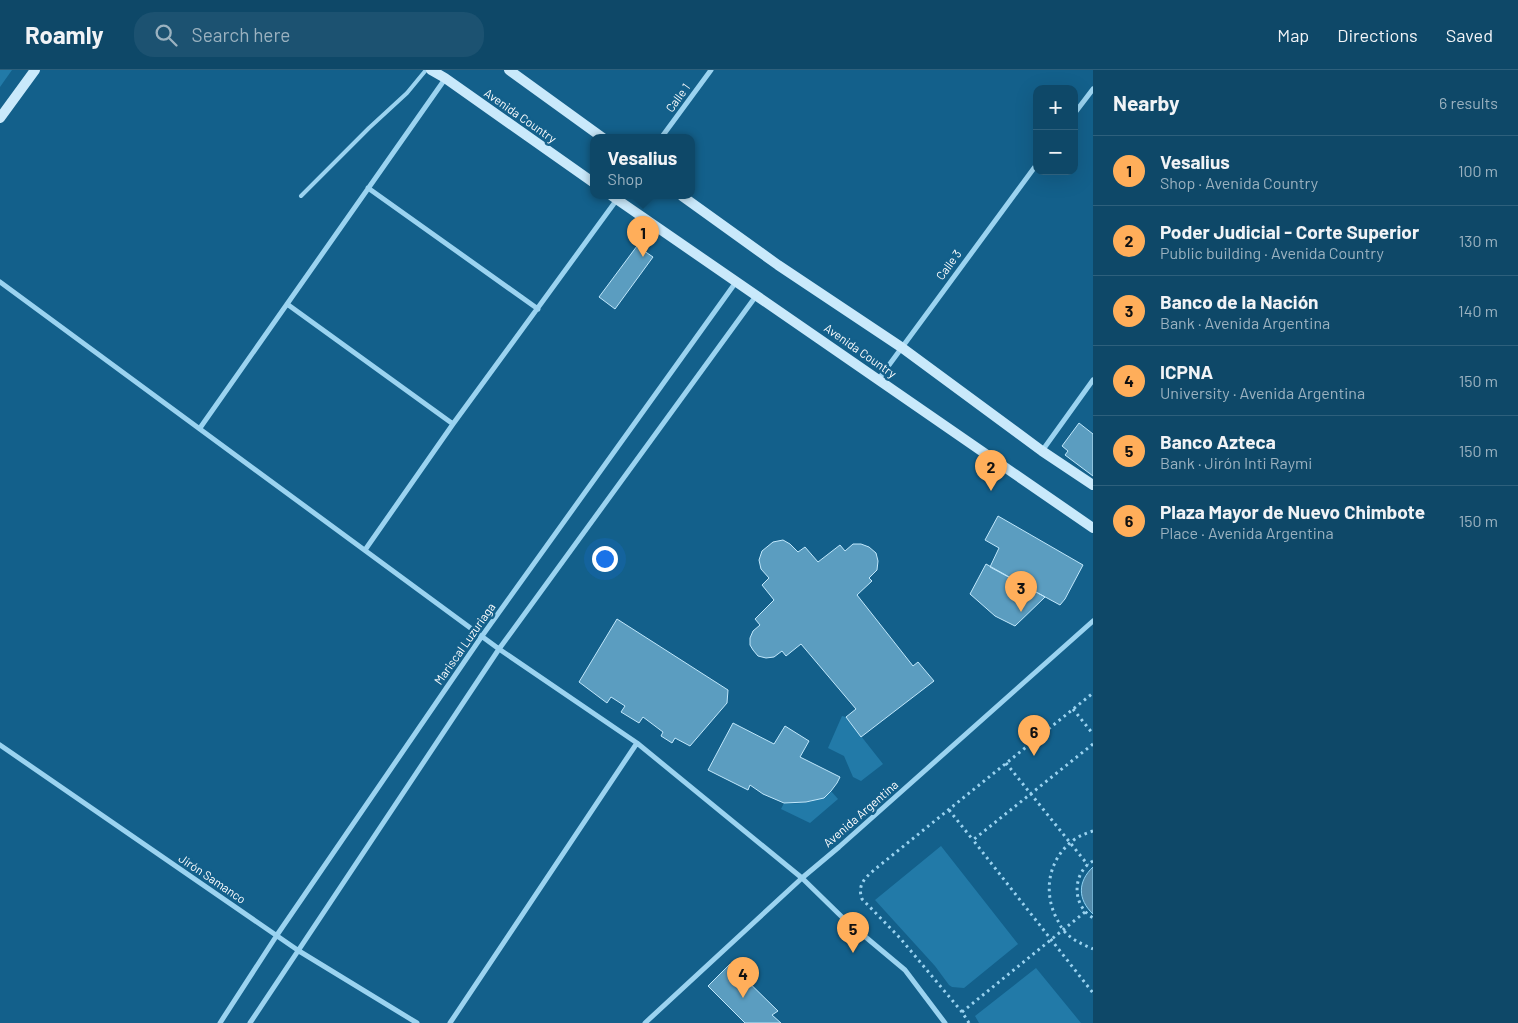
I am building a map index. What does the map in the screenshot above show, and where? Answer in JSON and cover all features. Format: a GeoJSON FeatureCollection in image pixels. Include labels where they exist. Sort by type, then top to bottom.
{"type":"FeatureCollection","features":[{"type":"Feature","properties":{"kind":"main road"},"geometry":{"type":"LineString","coordinates":[[0,118],[35,70]]}},
{"type":"Feature","properties":{"kind":"main road","name":"Avenida Country"},"geometry":{"type":"LineString","coordinates":[[431,70],[446,78],[590,180]]}},
{"type":"Feature","properties":{"kind":"main road"},"geometry":{"type":"LineString","coordinates":[[516,72],[598,134]]}},
{"type":"Feature","properties":{"kind":"main road","name":"Avenida Country"},"geometry":{"type":"LineString","coordinates":[[620,199],[736,282],[1093,528]]}},
{"type":"Feature","properties":{"kind":"main road","name":"Avenida Country"},"geometry":{"type":"LineString","coordinates":[[686,199],[778,265],[901,347],[1042,451],[1093,485]]}},
{"type":"Feature","properties":{"kind":"street","name":"Calle 1"},"geometry":{"type":"LineString","coordinates":[[664,134],[711,70]]}},
{"type":"Feature","properties":{"kind":"street"},"geometry":{"type":"LineString","coordinates":[[200,428],[446,78]]}},
{"type":"Feature","properties":{"kind":"street"},"geometry":{"type":"LineString","coordinates":[[1078,109],[1093,89]]}},
{"type":"Feature","properties":{"kind":"street","name":"Calle 3"},"geometry":{"type":"LineString","coordinates":[[878,380],[1033,169]]}},
{"type":"Feature","properties":{"kind":"street"},"geometry":{"type":"LineString","coordinates":[[368,188],[538,310]]}},
{"type":"Feature","properties":{"kind":"street"},"geometry":{"type":"LineString","coordinates":[[365,550],[453,424],[538,310],[616,199]]}},
{"type":"Feature","properties":{"kind":"street"},"geometry":{"type":"LineString","coordinates":[[0,282],[500,650],[637,743],[802,878],[844,919],[904,970],[945,1023]]}},
{"type":"Feature","properties":{"kind":"street","name":"Mariscal Luzuriaga"},"geometry":{"type":"LineString","coordinates":[[220,1023],[277,935],[482,636],[736,282]]}},
{"type":"Feature","properties":{"kind":"street"},"geometry":{"type":"LineString","coordinates":[[250,1023],[500,650],[756,295]]}},
{"type":"Feature","properties":{"kind":"street"},"geometry":{"type":"LineString","coordinates":[[286,304],[453,424]]}},
{"type":"Feature","properties":{"kind":"street"},"geometry":{"type":"LineString","coordinates":[[1042,451],[1093,380]]}},
{"type":"Feature","properties":{"kind":"street","name":"Avenida Argentina"},"geometry":{"type":"LineString","coordinates":[[644,1023],[802,878],[1093,621]]}},
{"type":"Feature","properties":{"kind":"street"},"geometry":{"type":"LineString","coordinates":[[450,1023],[637,743]]}},
{"type":"Feature","properties":{"kind":"street","name":"Jirón Samanco"},"geometry":{"type":"LineString","coordinates":[[0,745],[299,951],[417,1023]]}},
{"type":"Feature","properties":{"kind":"lane"},"geometry":{"type":"LineString","coordinates":[[301,196],[407,93],[426,70]]}},
{"type":"Feature","properties":{"kind":"path"},"geometry":{"type":"LineString","coordinates":[[969,1023],[900,938],[862,899],[860,893],[862,882],[874,870],[1093,693]]}},
{"type":"Feature","properties":{"kind":"path"},"geometry":{"type":"LineString","coordinates":[[1073,709],[1093,734]]}},
{"type":"Feature","properties":{"kind":"path"},"geometry":{"type":"LineString","coordinates":[[973,840],[1093,744]]}},
{"type":"Feature","properties":{"kind":"path"},"geometry":{"type":"LineString","coordinates":[[1006,763],[1088,865]]}},
{"type":"Feature","properties":{"kind":"path"},"geometry":{"type":"LineString","coordinates":[[949,810],[1093,993]]}},
{"type":"Feature","properties":{"kind":"path"},"geometry":{"type":"LineString","coordinates":[[1093,831],[1075,839],[1061,852],[1052,869],[1048,888],[1051,909],[1063,930],[1077,942],[1093,949]]}},
{"type":"Feature","properties":{"kind":"path"},"geometry":{"type":"LineString","coordinates":[[1093,861],[1082,871],[1077,891],[1079,902],[1085,912],[1093,918]]}},
{"type":"Feature","properties":{"kind":"path"},"geometry":{"type":"LineString","coordinates":[[962,1012],[1085,912]]}},
{"type":"Feature","properties":{"kind":"shaded area"},"geometry":{"type":"Polygon","coordinates":[[[0,70],[12,70],[0,87],[0,70]]]}},
{"type":"Feature","properties":{"kind":"shaded area"},"geometry":{"type":"Polygon","coordinates":[[[842,716],[846,717],[883,764],[861,781],[853,777],[844,756],[828,748],[842,716]]]}},
{"type":"Feature","properties":{"kind":"shaded area"},"geometry":{"type":"Polygon","coordinates":[[[831,791],[838,799],[810,823],[781,809],[784,803],[809,802],[821,798],[831,791]]]}},
{"type":"Feature","properties":{"kind":"shaded area"},"geometry":{"type":"Polygon","coordinates":[[[941,846],[1018,944],[964,988],[949,985],[935,966],[875,900],[941,846]]]}},
{"type":"Feature","properties":{"kind":"shaded area"},"geometry":{"type":"Polygon","coordinates":[[[1093,867],[1093,914],[1084,902],[1081,890],[1084,878],[1093,867]]]}},
{"type":"Feature","properties":{"kind":"shaded area"},"geometry":{"type":"Polygon","coordinates":[[[1036,968],[1081,1023],[979,1023],[975,1016],[1036,968]]]}},
{"type":"Feature","properties":{"kind":"building"},"geometry":{"type":"Polygon","coordinates":[[[637,246],[653,257],[615,309],[599,297],[637,246]]]}},
{"type":"Feature","properties":{"kind":"building"},"geometry":{"type":"Polygon","coordinates":[[[1079,423],[1093,434],[1093,476],[1065,455],[1068,451],[1062,446],[1079,423]]]}},
{"type":"Feature","properties":{"kind":"building"},"geometry":{"type":"Polygon","coordinates":[[[998,516],[1083,565],[1060,605],[990,567],[999,548],[985,540],[998,516]]]}},
{"type":"Feature","properties":{"kind":"building"},"geometry":{"type":"Polygon","coordinates":[[[783,540],[798,552],[805,547],[818,562],[840,545],[845,551],[853,544],[861,544],[869,547],[876,553],[878,561],[877,570],[869,578],[872,581],[857,595],[913,666],[918,662],[934,681],[861,737],[846,717],[856,709],[801,644],[786,656],[782,651],[774,657],[766,658],[758,656],[750,645],[753,631],[760,625],[755,619],[774,600],[762,585],[769,578],[761,569],[759,560],[762,551],[773,542],[783,540]]]}},
{"type":"Feature","properties":{"kind":"building"},"geometry":{"type":"Polygon","coordinates":[[[986,564],[1045,597],[1015,626],[995,616],[970,594],[986,564]]]}},
{"type":"Feature","properties":{"kind":"building"},"geometry":{"type":"Polygon","coordinates":[[[617,619],[728,690],[727,703],[690,746],[675,738],[672,743],[661,736],[663,732],[643,717],[639,723],[621,712],[625,706],[611,697],[607,703],[579,682],[617,619]]]}},
{"type":"Feature","properties":{"kind":"building"},"geometry":{"type":"Polygon","coordinates":[[[733,723],[774,744],[785,726],[809,741],[800,757],[840,777],[837,783],[824,798],[806,802],[784,803],[763,794],[750,785],[748,790],[708,770],[733,723]]]}},
{"type":"Feature","properties":{"kind":"building"},"geometry":{"type":"Polygon","coordinates":[[[730,964],[778,1011],[772,1015],[781,1023],[745,1023],[708,986],[730,964]]]}},
{"type":"Feature","properties":{"kind":"place","name":"Vesalius"},"geometry":{"type":"Point","coordinates":[643,257]}},
{"type":"Feature","properties":{"kind":"place","name":"Poder Judicial - Corte Superior"},"geometry":{"type":"Point","coordinates":[991,491]}},
{"type":"Feature","properties":{"kind":"place","name":"Banco de la Nación"},"geometry":{"type":"Point","coordinates":[1021,612]}},
{"type":"Feature","properties":{"kind":"place","name":"Plaza Mayor de Nuevo Chimbote"},"geometry":{"type":"Point","coordinates":[1034,756]}},
{"type":"Feature","properties":{"kind":"place","name":"Banco Azteca"},"geometry":{"type":"Point","coordinates":[853,953]}},
{"type":"Feature","properties":{"kind":"place","name":"ICPNA"},"geometry":{"type":"Point","coordinates":[743,998]}}]}
